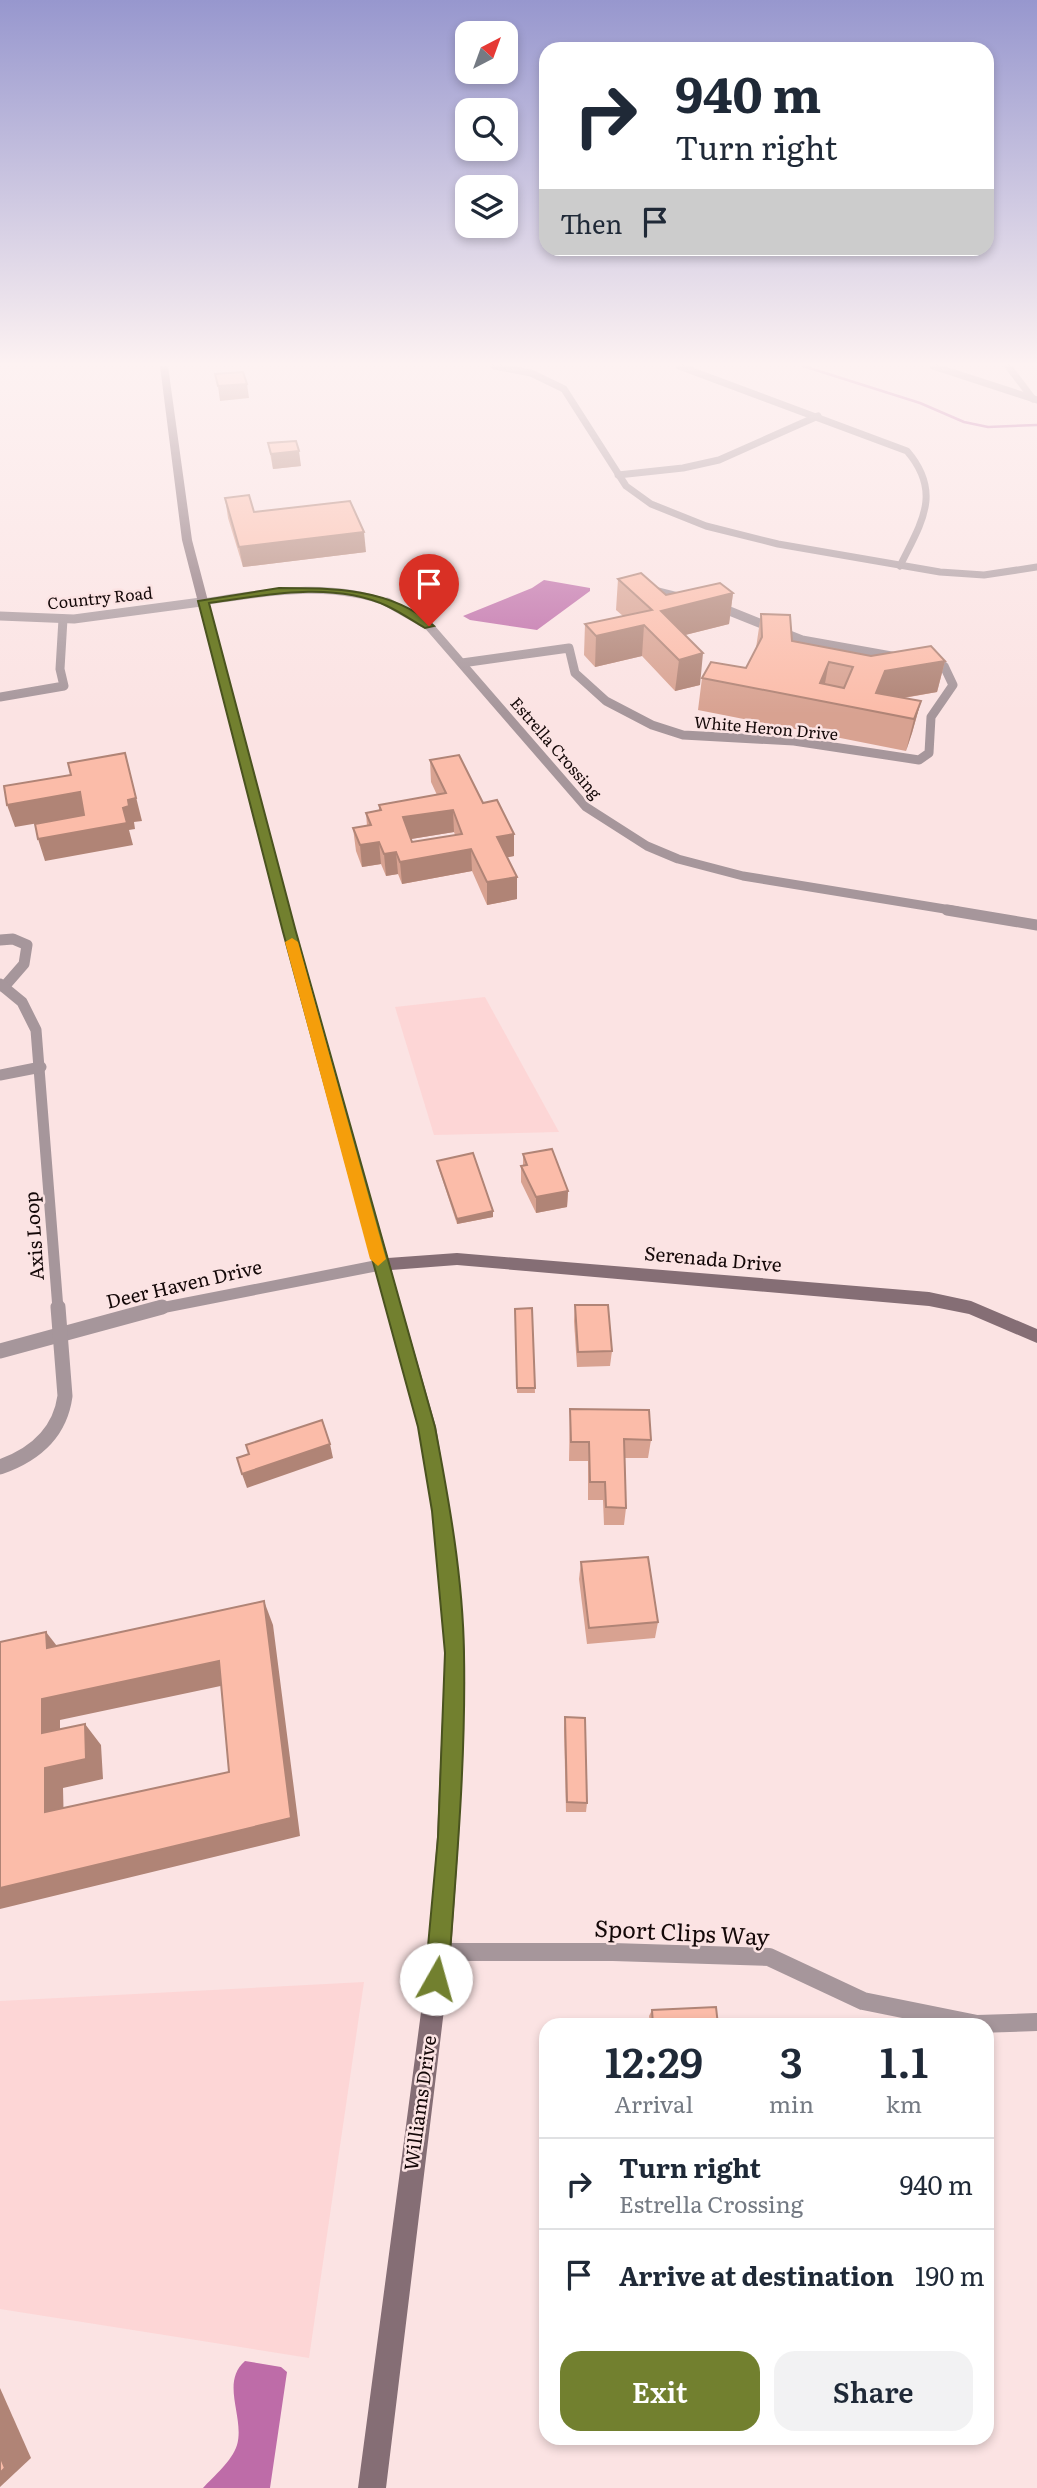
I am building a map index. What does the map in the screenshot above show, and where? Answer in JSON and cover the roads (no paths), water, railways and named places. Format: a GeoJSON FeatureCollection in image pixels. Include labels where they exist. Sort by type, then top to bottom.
{"type":"FeatureCollection","features":[{"type":"Feature","properties":{"kind":"main road","name":"Williams Drive"},"geometry":{"type":"LineString","coordinates":[[179,482],[203,601],[380,1265],[427,1427],[444,1530],[451,1594],[455,1653],[440,1952],[372,2488]]}},
{"type":"Feature","properties":{"kind":"main road","name":"Serenada Drive"},"geometry":{"type":"LineString","coordinates":[[380,1265],[457,1259],[916,1298],[971,1308],[1037,1336]]}},
{"type":"Feature","properties":{"kind":"street"},"geometry":{"type":"LineString","coordinates":[[624,482],[651,504],[716,530],[900,566],[984,575],[1037,567]]}},
{"type":"Feature","properties":{"kind":"street"},"geometry":{"type":"LineString","coordinates":[[900,566],[929,496],[928,482]]}},
{"type":"Feature","properties":{"kind":"street"},"geometry":{"type":"LineString","coordinates":[[641,587],[699,601]]}},
{"type":"Feature","properties":{"kind":"street","name":"Estrella Crossing"},"geometry":{"type":"LineString","coordinates":[[203,601],[311,588],[360,594],[413,614],[429,626],[463,663],[586,807],[615,831],[643,847],[709,869],[1037,925]]}},
{"type":"Feature","properties":{"kind":"street","name":"Country Road"},"geometry":{"type":"LineString","coordinates":[[0,617],[63,619],[203,601]]}},
{"type":"Feature","properties":{"kind":"street","name":"White Heron Drive"},"geometry":{"type":"LineString","coordinates":[[463,663],[569,648],[575,673],[606,701],[652,725],[683,735],[794,741],[919,760],[926,758],[932,741],[928,731],[930,718],[950,696],[953,685],[944,667],[802,640],[734,610],[712,604]]}},
{"type":"Feature","properties":{"kind":"street"},"geometry":{"type":"LineString","coordinates":[[0,698],[64,686],[61,669],[63,619]]}},
{"type":"Feature","properties":{"kind":"street"},"geometry":{"type":"LineString","coordinates":[[0,940],[13,939],[27,945],[27,959],[20,972],[2,986]]}},
{"type":"Feature","properties":{"kind":"street","name":"Axis Loop"},"geometry":{"type":"LineString","coordinates":[[0,1467],[18,1460],[54,1430],[61,1416],[65,1396],[41,1068],[33,1020],[22,1002],[2,986]]}},
{"type":"Feature","properties":{"kind":"street"},"geometry":{"type":"LineString","coordinates":[[0,1075],[41,1068]]}},
{"type":"Feature","properties":{"kind":"street","name":"Deer Haven Drive"},"geometry":{"type":"LineString","coordinates":[[0,1351],[182,1302],[380,1265]]}},
{"type":"Feature","properties":{"kind":"street","name":"Sport Clips Way"},"geometry":{"type":"LineString","coordinates":[[440,1952],[613,1952],[769,1957],[863,2001],[947,2018]]}},
{"type":"Feature","properties":{"kind":"street","name":"Sport Clips Way"},"geometry":{"type":"LineString","coordinates":[[994,2023],[1037,2022]]}}]}
